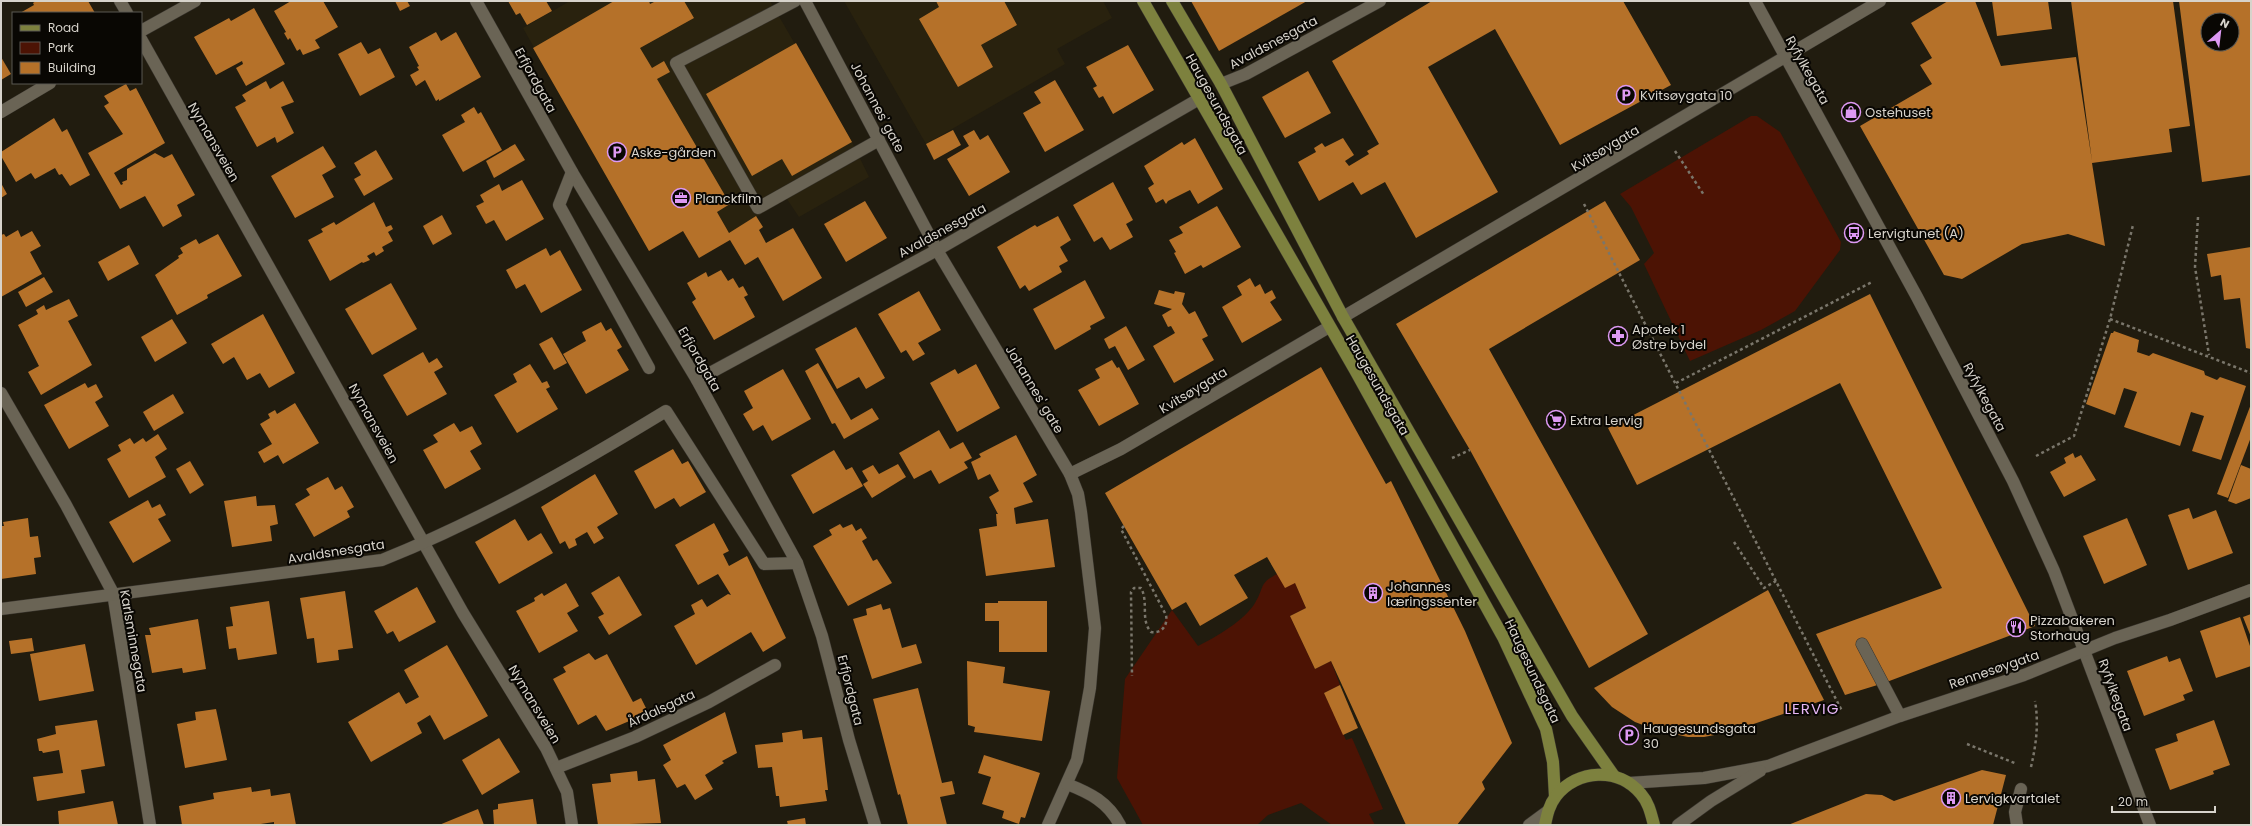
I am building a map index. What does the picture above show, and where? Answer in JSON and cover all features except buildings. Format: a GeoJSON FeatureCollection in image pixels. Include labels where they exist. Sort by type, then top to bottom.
{"type":"FeatureCollection","features":[{"type":"Feature","properties":{"kind":"main road","name":"Haugesundsgata"},"geometry":{"type":"LineString","coordinates":[[1143,1],[1503,636],[1546,729],[1554,762],[1555,797]]}},
{"type":"Feature","properties":{"kind":"main road","name":"Haugesundsgata"},"geometry":{"type":"LineString","coordinates":[[1172,1],[1221,84],[1343,317],[1572,716],[1614,776]]}},
{"type":"Feature","properties":{"kind":"main road"},"geometry":{"type":"LineString","coordinates":[[1545,825],[1548,811],[1555,797],[1567,785],[1581,777],[1597,774],[1614,776],[1629,783],[1641,794],[1650,808],[1654,825]]}},
{"type":"Feature","properties":{"kind":"street"},"geometry":{"type":"LineString","coordinates":[[120,1],[126,12]]}},
{"type":"Feature","properties":{"kind":"street"},"geometry":{"type":"LineString","coordinates":[[142,30],[195,1]]}},
{"type":"Feature","properties":{"kind":"street","name":"Erfjordgata"},"geometry":{"type":"LineString","coordinates":[[476,1],[572,172],[697,380],[797,563],[822,636],[849,740],[875,825]]}},
{"type":"Feature","properties":{"kind":"street"},"geometry":{"type":"LineString","coordinates":[[795,1],[676,63],[758,208],[879,140]]}},
{"type":"Feature","properties":{"kind":"street","name":"Johannes' gate"},"geometry":{"type":"LineString","coordinates":[[806,1],[937,250],[1070,474],[1078,494],[1095,628],[1090,688],[1077,760],[1048,825]]}},
{"type":"Feature","properties":{"kind":"street","name":"Avaldsnesgata"},"geometry":{"type":"LineString","coordinates":[[1221,84],[1246,74],[1380,1]]}},
{"type":"Feature","properties":{"kind":"street","name":"Ryfylkegata"},"geometry":{"type":"LineString","coordinates":[[1755,1],[1917,297],[2013,481],[2054,571],[2150,825]]}},
{"type":"Feature","properties":{"kind":"street","name":"Kvitsøygata"},"geometry":{"type":"LineString","coordinates":[[1343,317],[1880,1]]}},
{"type":"Feature","properties":{"kind":"street","name":"Nymansveien"},"geometry":{"type":"LineString","coordinates":[[142,41],[198,143],[352,412],[424,543],[556,768],[567,792],[572,825]]}},
{"type":"Feature","properties":{"kind":"street"},"geometry":{"type":"LineString","coordinates":[[1,112],[48,84]]}},
{"type":"Feature","properties":{"kind":"street","name":"Avaldsnesgata"},"geometry":{"type":"LineString","coordinates":[[697,380],[937,250],[1199,99]]}},
{"type":"Feature","properties":{"kind":"street"},"geometry":{"type":"LineString","coordinates":[[572,172],[559,205],[649,368]]}},
{"type":"Feature","properties":{"kind":"street","name":"Kvitsøygata"},"geometry":{"type":"LineString","coordinates":[[1070,474],[1147,434],[1329,327]]}},
{"type":"Feature","properties":{"kind":"street","name":"Karlsminnegata"},"geometry":{"type":"LineString","coordinates":[[1,393],[66,505],[113,593],[150,825]]}},
{"type":"Feature","properties":{"kind":"street","name":"Avaldsnesgata"},"geometry":{"type":"LineString","coordinates":[[1,609],[113,593],[274,575],[382,560],[424,543],[518,498],[666,411],[764,564],[797,563]]}},
{"type":"Feature","properties":{"kind":"street","name":"Rennesøygata"},"geometry":{"type":"LineString","coordinates":[[1629,783],[1704,778],[1768,766],[1900,716],[2024,675],[2085,652],[2115,638],[2170,620],[2251,590]]}},
{"type":"Feature","properties":{"kind":"street"},"geometry":{"type":"LineString","coordinates":[[1862,644],[1900,716]]}},
{"type":"Feature","properties":{"kind":"street","name":"Årdalsgata"},"geometry":{"type":"LineString","coordinates":[[556,768],[635,737],[709,702],[775,665]]}},
{"type":"Feature","properties":{"kind":"street","name":"Rennesøygata"},"geometry":{"type":"LineString","coordinates":[[1678,825],[1711,801],[1768,766]]}},
{"type":"Feature","properties":{"kind":"street"},"geometry":{"type":"LineString","coordinates":[[1066,784],[1088,792],[1113,811],[1120,825]]}},
{"type":"Feature","properties":{"kind":"street"},"geometry":{"type":"LineString","coordinates":[[2017,825],[2015,812],[2021,789]]}},
{"type":"Feature","properties":{"kind":"street"},"geometry":{"type":"LineString","coordinates":[[1529,825],[1548,811]]}},
{"type":"Feature","properties":{"kind":"path"},"geometry":{"type":"LineString","coordinates":[[1675,152],[1704,195]]}},
{"type":"Feature","properties":{"kind":"path"},"geometry":{"type":"LineString","coordinates":[[1584,204],[1843,712]]}},
{"type":"Feature","properties":{"kind":"path"},"geometry":{"type":"LineString","coordinates":[[2198,217],[2195,267],[2209,356]]}},
{"type":"Feature","properties":{"kind":"path"},"geometry":{"type":"LineString","coordinates":[[2036,456],[2074,436],[2110,319],[2133,225]]}},
{"type":"Feature","properties":{"kind":"path"},"geometry":{"type":"LineString","coordinates":[[1676,384],[1872,282]]}},
{"type":"Feature","properties":{"kind":"path"},"geometry":{"type":"LineString","coordinates":[[2110,319],[2251,373]]}},
{"type":"Feature","properties":{"kind":"path"},"geometry":{"type":"LineString","coordinates":[[1646,345],[1654,341]]}},
{"type":"Feature","properties":{"kind":"path"},"geometry":{"type":"LineString","coordinates":[[1448,460],[1470,450]]}},
{"type":"Feature","properties":{"kind":"path"},"geometry":{"type":"LineString","coordinates":[[1124,526],[1121,529],[1166,615],[1167,620],[1162,630],[1157,633],[1151,632],[1145,626],[1144,594],[1141,588],[1134,588],[1131,592],[1132,676]]}},
{"type":"Feature","properties":{"kind":"path"},"geometry":{"type":"LineString","coordinates":[[1734,542],[1764,588],[1776,581]]}},
{"type":"Feature","properties":{"kind":"path"},"geometry":{"type":"LineString","coordinates":[[1967,744],[2031,770],[2038,717],[2035,701]]}},
{"type":"Feature","properties":{"kind":"shaded area"},"geometry":{"type":"Polygon","coordinates":[[[570,1],[770,1],[852,142],[869,177],[799,217],[787,199],[729,233],[717,212],[649,251],[523,28],[570,1]]]}},
{"type":"Feature","properties":{"kind":"shaded area"},"geometry":{"type":"Polygon","coordinates":[[[844,1],[1103,1],[1112,18],[1057,49],[1065,64],[926,144],[844,1]]]}},
{"type":"Feature","properties":{"kind":"green space"},"geometry":{"type":"Polygon","coordinates":[[[1751,116],[1757,116],[1780,132],[1841,242],[1840,250],[1795,311],[1761,330],[1690,361],[1644,264],[1654,253],[1631,207],[1620,194],[1751,116]]]}},
{"type":"Feature","properties":{"kind":"green space"},"geometry":{"type":"Polygon","coordinates":[[[1277,574],[1295,583],[1306,608],[1290,616],[1315,669],[1331,661],[1340,685],[1324,693],[1346,740],[1352,738],[1383,809],[1369,814],[1375,825],[1332,825],[1301,803],[1268,815],[1257,825],[1143,825],[1117,778],[1125,679],[1172,610],[1198,646],[1221,633],[1244,616],[1255,603],[1264,583],[1277,574]]]}},
{"type":"Feature","properties":{"kind":"place","name":"Kvitsøygata 10"},"geometry":{"type":"Point","coordinates":[1626,95]}},
{"type":"Feature","properties":{"kind":"place","name":"Ostehuset"},"geometry":{"type":"Point","coordinates":[1851,112]}},
{"type":"Feature","properties":{"kind":"place","name":"Aske-gården"},"geometry":{"type":"Point","coordinates":[617,152]}},
{"type":"Feature","properties":{"kind":"place","name":"Planckfilm"},"geometry":{"type":"Point","coordinates":[681,198]}},
{"type":"Feature","properties":{"kind":"place","name":"Lervigtunet (A)"},"geometry":{"type":"Point","coordinates":[1854,233]}},
{"type":"Feature","properties":{"kind":"place","name":"Apotek 1 Østre bydel"},"geometry":{"type":"Point","coordinates":[1618,336]}},
{"type":"Feature","properties":{"kind":"place","name":"Extra Lervig"},"geometry":{"type":"Point","coordinates":[1556,420]}},
{"type":"Feature","properties":{"kind":"place","name":"Johannes læringssenter"},"geometry":{"type":"Point","coordinates":[1373,593]}},
{"type":"Feature","properties":{"kind":"place","name":"Pizzabakeren Storhaug"},"geometry":{"type":"Point","coordinates":[2016,627]}},
{"type":"Feature","properties":{"kind":"place","name":"Haugesundsgata 30"},"geometry":{"type":"Point","coordinates":[1629,735]}},
{"type":"Feature","properties":{"kind":"place","name":"Lervigkvartalet"},"geometry":{"type":"Point","coordinates":[1951,798]}},
{"type":"Feature","properties":{"kind":"district","name":"LERVIG"},"geometry":{"type":"Point","coordinates":[1812,709]}}]}
